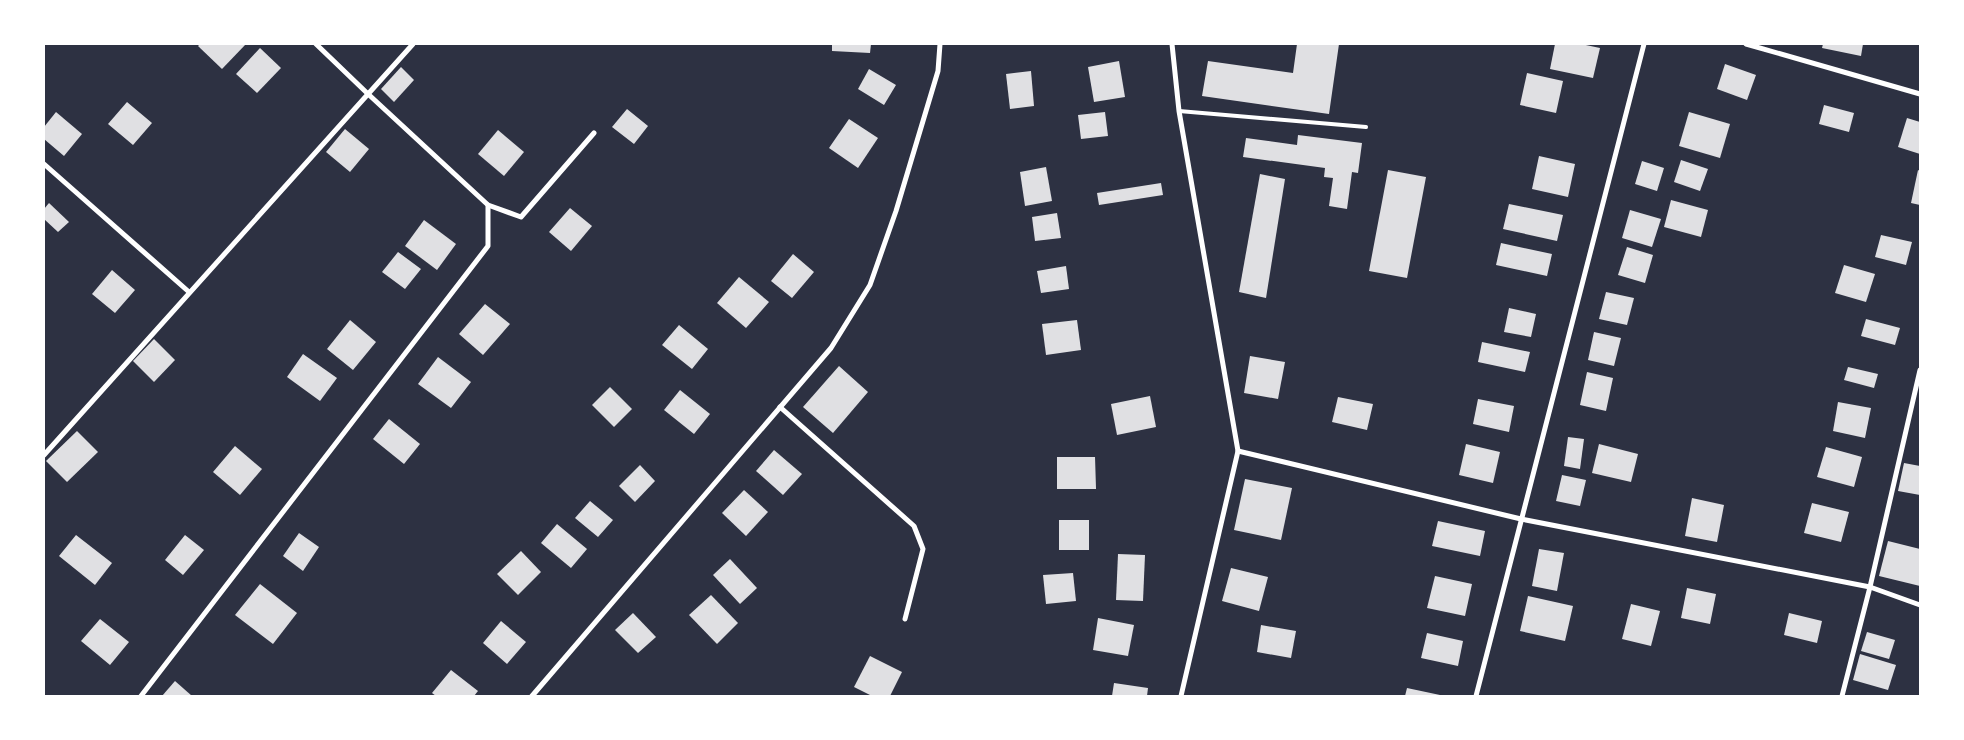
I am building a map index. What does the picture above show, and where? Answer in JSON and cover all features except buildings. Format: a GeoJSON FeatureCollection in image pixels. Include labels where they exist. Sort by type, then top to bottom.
{"type":"FeatureCollection","features":[{"type":"Feature","properties":{"kind":"street"},"geometry":{"type":"LineString","coordinates":[[316,44],[488,205],[521,217],[594,133]]}},
{"type":"Feature","properties":{"kind":"street"},"geometry":{"type":"LineString","coordinates":[[44,455],[413,44]]}},
{"type":"Feature","properties":{"kind":"street"},"geometry":{"type":"LineString","coordinates":[[532,696],[831,348],[870,285],[896,210],[938,71],[940,44]]}},
{"type":"Feature","properties":{"kind":"street"},"geometry":{"type":"LineString","coordinates":[[1172,44],[1179,111],[1238,451],[1181,696]]}},
{"type":"Feature","properties":{"kind":"street"},"geometry":{"type":"LineString","coordinates":[[1476,696],[1644,44]]}},
{"type":"Feature","properties":{"kind":"street"},"geometry":{"type":"LineString","coordinates":[[1746,44],[1920,94]]}},
{"type":"Feature","properties":{"kind":"street"},"geometry":{"type":"LineString","coordinates":[[44,164],[189,292]]}},
{"type":"Feature","properties":{"kind":"street"},"geometry":{"type":"LineString","coordinates":[[141,696],[488,246],[488,205]]}},
{"type":"Feature","properties":{"kind":"street"},"geometry":{"type":"LineString","coordinates":[[1842,696],[1870,587],[1920,370]]}},
{"type":"Feature","properties":{"kind":"street"},"geometry":{"type":"LineString","coordinates":[[780,407],[914,526],[922,549],[905,619]]}},
{"type":"Feature","properties":{"kind":"street"},"geometry":{"type":"LineString","coordinates":[[1238,451],[1521,519],[1870,587],[1920,605]]}},
{"type":"Feature","properties":{"kind":"lane"},"geometry":{"type":"LineString","coordinates":[[1179,111],[1366,128]]}}]}
